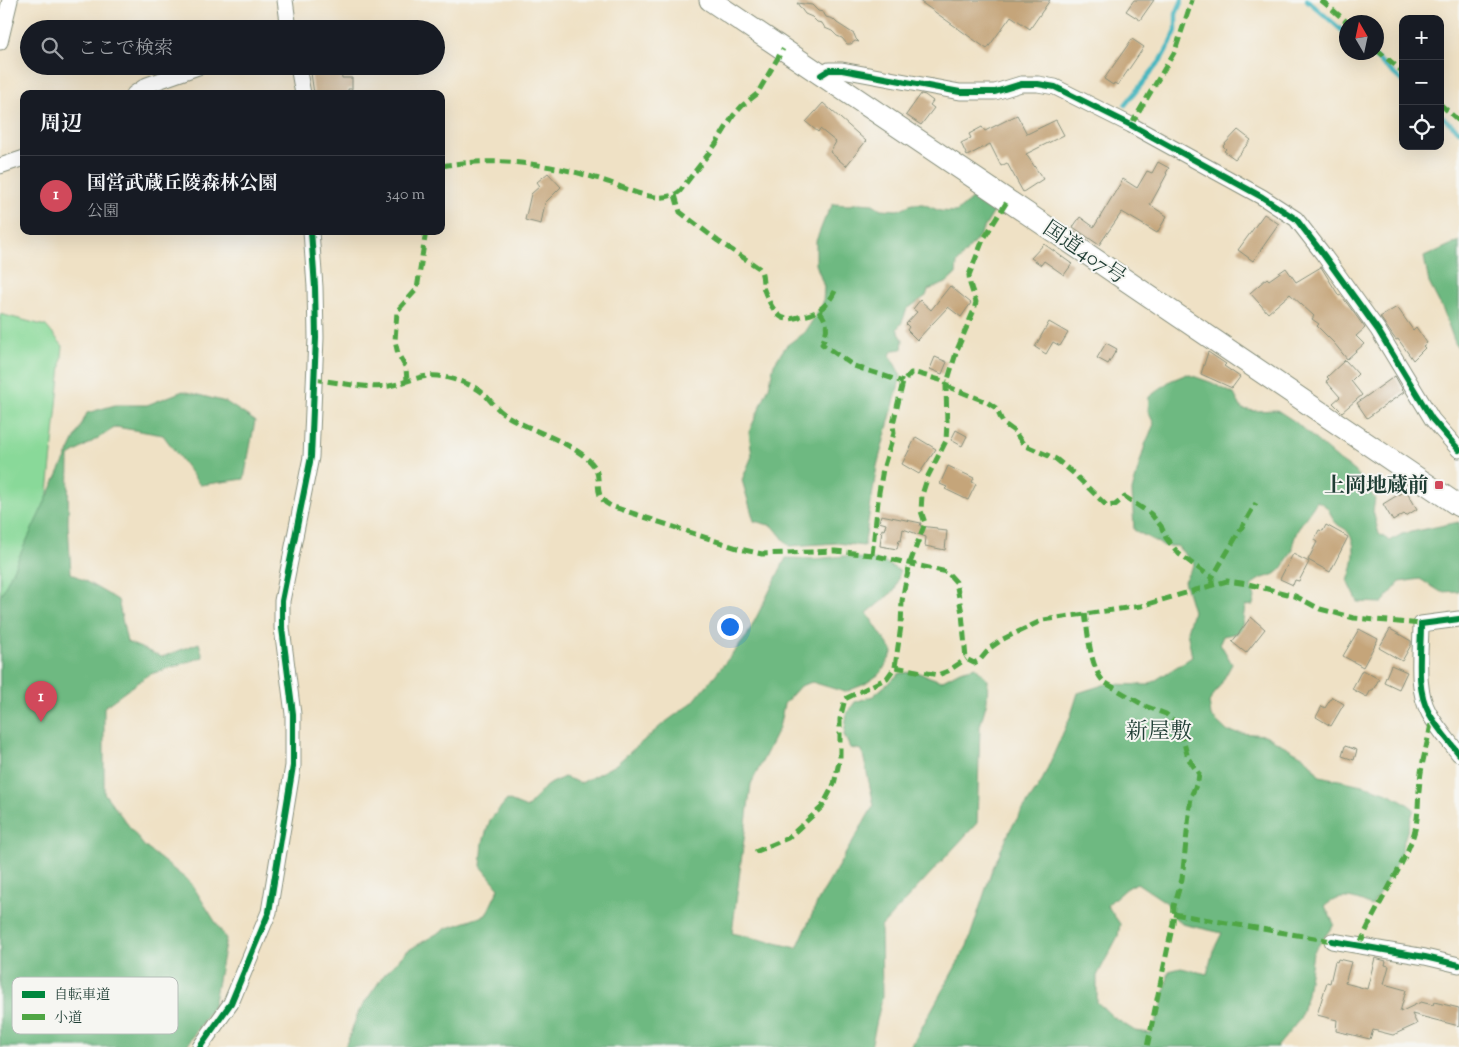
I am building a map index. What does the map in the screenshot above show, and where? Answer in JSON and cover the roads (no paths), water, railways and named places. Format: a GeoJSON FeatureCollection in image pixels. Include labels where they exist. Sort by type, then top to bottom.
{"type":"FeatureCollection","features":[{"type":"Feature","properties":{"kind":"highway","name":"国道407号"},"geometry":{"type":"LineString","coordinates":[[710,0],[1459,506]]}},
{"type":"Feature","properties":{"kind":"street"},"geometry":{"type":"LineString","coordinates":[[0,42],[10,0]]}},
{"type":"Feature","properties":{"kind":"street"},"geometry":{"type":"LineString","coordinates":[[285,0],[288,20]]}},
{"type":"Feature","properties":{"kind":"street"},"geometry":{"type":"LineString","coordinates":[[821,75],[829,70],[842,70],[960,92],[995,92],[1021,84],[1055,87],[1131,125],[1262,196],[1296,219],[1378,330],[1432,419],[1459,450]]}},
{"type":"Feature","properties":{"kind":"street"},"geometry":{"type":"LineString","coordinates":[[140,90],[147,85],[175,75]]}},
{"type":"Feature","properties":{"kind":"street"},"geometry":{"type":"LineString","coordinates":[[300,75],[302,90]]}},
{"type":"Feature","properties":{"kind":"street"},"geometry":{"type":"LineString","coordinates":[[0,166],[20,159]]}},
{"type":"Feature","properties":{"kind":"street"},"geometry":{"type":"LineString","coordinates":[[200,1047],[231,1002],[269,912],[293,766],[292,714],[282,636],[282,601],[311,458],[316,338],[311,235]]}},
{"type":"Feature","properties":{"kind":"street"},"geometry":{"type":"LineString","coordinates":[[1459,619],[1421,624],[1420,674],[1422,691],[1428,712],[1459,754]]}},
{"type":"Feature","properties":{"kind":"street"},"geometry":{"type":"LineString","coordinates":[[1332,941],[1416,955],[1459,965]]}},
{"type":"Feature","properties":{"kind":"waterway"},"geometry":{"type":"LineString","coordinates":[[1125,105],[1161,60],[1171,42],[1176,31],[1176,14],[1182,0]]}},
{"type":"Feature","properties":{"kind":"waterway"},"geometry":{"type":"LineString","coordinates":[[1307,0],[1339,28]]}},
{"type":"Feature","properties":{"kind":"waterway"},"geometry":{"type":"LineString","coordinates":[[1378,60],[1399,78]]}},
{"type":"Feature","properties":{"kind":"waterway"},"geometry":{"type":"LineString","coordinates":[[1444,118],[1459,131]]}},
{"type":"Feature","properties":{"kind":"place","name":"上岡地蔵前"},"geometry":{"type":"Point","coordinates":[1439,485]}},
{"type":"Feature","properties":{"kind":"place","name":"国営武蔵丘陵森林公園"},"geometry":{"type":"Point","coordinates":[41,722]}},
{"type":"Feature","properties":{"kind":"district","name":"新屋敷"},"geometry":{"type":"Point","coordinates":[1159,730]}}]}
